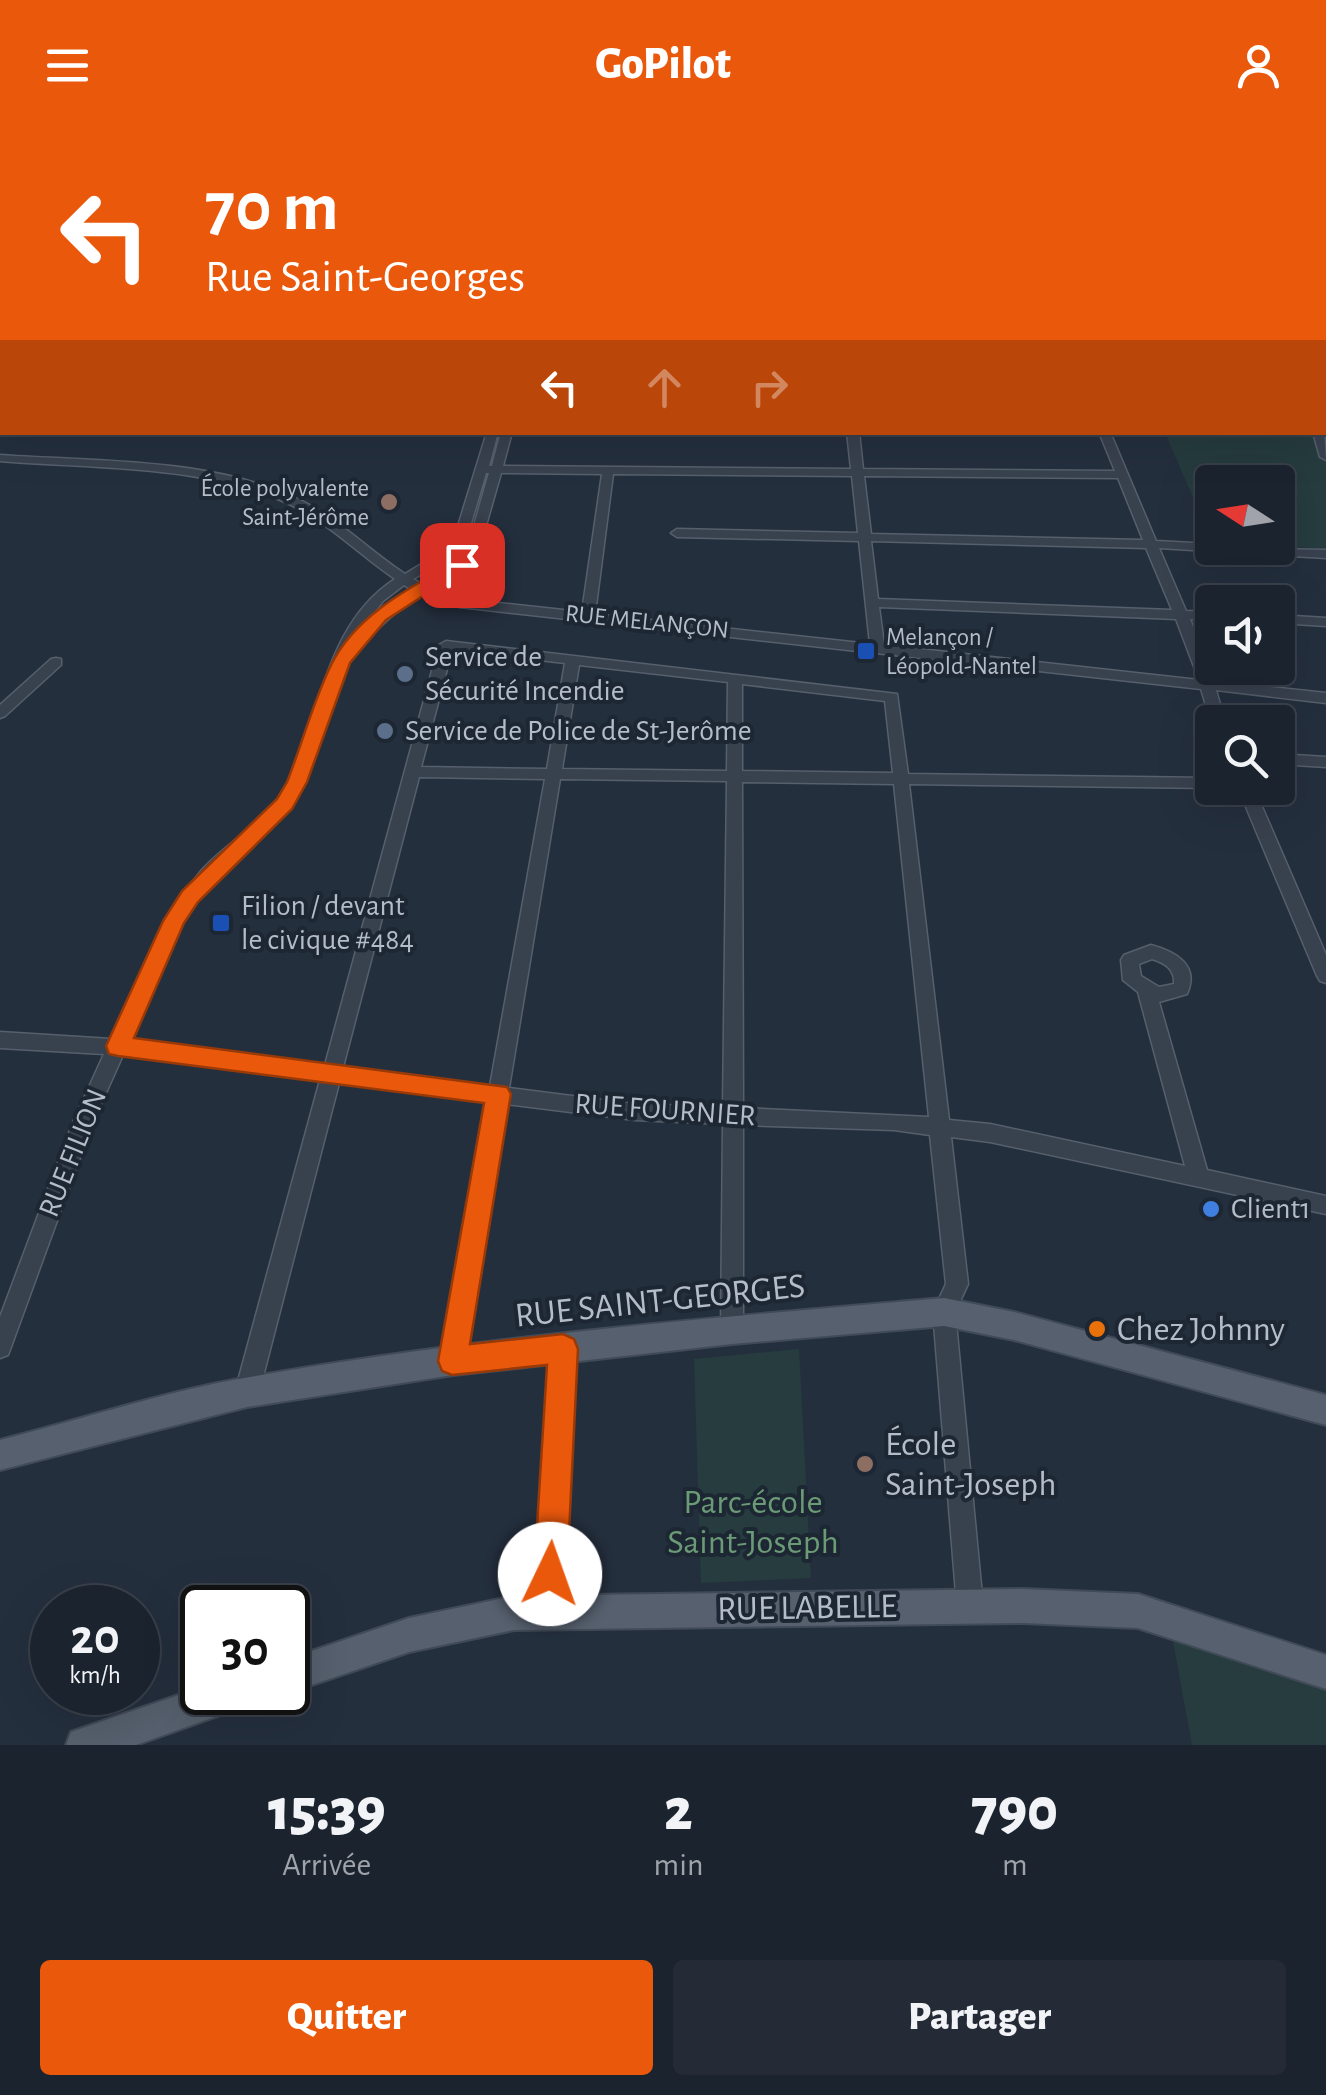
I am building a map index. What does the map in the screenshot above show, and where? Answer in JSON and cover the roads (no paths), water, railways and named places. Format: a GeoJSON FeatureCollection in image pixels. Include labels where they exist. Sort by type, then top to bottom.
{"type":"FeatureCollection","features":[{"type":"Feature","properties":{"kind":"main road","name":"RUE SAINT-GEORGES"},"geometry":{"type":"LineString","coordinates":[[0,1454],[246,1392],[452,1361],[732,1330],[944,1312],[1014,1326],[1326,1410]]}},
{"type":"Feature","properties":{"kind":"main road","name":"RUE LABELLE"},"geometry":{"type":"LineString","coordinates":[[310,1668],[408,1635],[514,1613],[970,1606],[1138,1611],[1326,1672]]}},
{"type":"Feature","properties":{"kind":"main road"},"geometry":{"type":"LineString","coordinates":[[84,1745],[180,1712]]}},
{"type":"Feature","properties":{"kind":"street","name":"RUE FILION"},"geometry":{"type":"LineString","coordinates":[[341,662],[380,617],[420,589],[447,576],[473,550],[493,435]]}},
{"type":"Feature","properties":{"kind":"street","name":"RUE FILION"},"geometry":{"type":"LineString","coordinates":[[0,1346],[83,1122],[174,921],[190,896],[285,804],[364,614],[402,580],[436,562],[460,540],[506,435]]}},
{"type":"Feature","properties":{"kind":"street"},"geometry":{"type":"LineString","coordinates":[[853,435],[876,647]]}},
{"type":"Feature","properties":{"kind":"street"},"geometry":{"type":"LineString","coordinates":[[1105,435],[1195,654]]}},
{"type":"Feature","properties":{"kind":"street","name":"RUE MELANÇON"},"geometry":{"type":"LineString","coordinates":[[0,458],[191,475],[294,501],[316,513],[402,580],[460,603],[1195,683]]}},
{"type":"Feature","properties":{"kind":"street"},"geometry":{"type":"LineString","coordinates":[[488,470],[1122,476]]}},
{"type":"Feature","properties":{"kind":"street"},"geometry":{"type":"LineString","coordinates":[[588,616],[608,470]]}},
{"type":"Feature","properties":{"kind":"street"},"geometry":{"type":"LineString","coordinates":[[677,532],[1151,544],[1326,554]]}},
{"type":"Feature","properties":{"kind":"street"},"geometry":{"type":"LineString","coordinates":[[873,602],[1195,615]]}},
{"type":"Feature","properties":{"kind":"street"},"geometry":{"type":"LineString","coordinates":[[1295,620],[1326,622]]}},
{"type":"Feature","properties":{"kind":"street"},"geometry":{"type":"LineString","coordinates":[[246,1392],[446,645],[892,697],[958,1284],[944,1312],[970,1606]]}},
{"type":"Feature","properties":{"kind":"street"},"geometry":{"type":"LineString","coordinates":[[452,1361],[573,659]]}},
{"type":"Feature","properties":{"kind":"street"},"geometry":{"type":"LineString","coordinates":[[0,712],[56,662]]}},
{"type":"Feature","properties":{"kind":"street"},"geometry":{"type":"LineString","coordinates":[[732,1330],[735,678]]}},
{"type":"Feature","properties":{"kind":"street","name":"RUE MELANÇON"},"geometry":{"type":"LineString","coordinates":[[1215,685],[1326,698]]}},
{"type":"Feature","properties":{"kind":"street"},"geometry":{"type":"LineString","coordinates":[[1295,760],[1326,762]]}},
{"type":"Feature","properties":{"kind":"street"},"geometry":{"type":"LineString","coordinates":[[412,772],[1195,783]]}},
{"type":"Feature","properties":{"kind":"street"},"geometry":{"type":"LineString","coordinates":[[1253,805],[1326,976]]}},
{"type":"Feature","properties":{"kind":"street"},"geometry":{"type":"LineString","coordinates":[[1147,992],[1198,1175]]}},
{"type":"Feature","properties":{"kind":"street","name":"RUE FOURNIER"},"geometry":{"type":"LineString","coordinates":[[0,1040],[118,1046],[636,1112],[990,1132],[1326,1205]]}},
{"type":"Feature","properties":{"kind":"street"},"geometry":{"type":"LineString","coordinates":[[548,1612],[563,1349]]}},
{"type":"Feature","properties":{"kind":"place","name":"École polyvalente Saint-Jérôme"},"geometry":{"type":"Point","coordinates":[389,502]}},
{"type":"Feature","properties":{"kind":"place","name":"Melançon / Léopold-Nantel"},"geometry":{"type":"Point","coordinates":[866,651]}},
{"type":"Feature","properties":{"kind":"place","name":"Service de Sécurité Incendie"},"geometry":{"type":"Point","coordinates":[405,674]}},
{"type":"Feature","properties":{"kind":"place","name":"Service de Police de St-Jerôme"},"geometry":{"type":"Point","coordinates":[385,731]}},
{"type":"Feature","properties":{"kind":"place","name":"Filion / devant le civique #484"},"geometry":{"type":"Point","coordinates":[221,923]}},
{"type":"Feature","properties":{"kind":"place","name":"Client1"},"geometry":{"type":"Point","coordinates":[1211,1209]}},
{"type":"Feature","properties":{"kind":"place","name":"Chez Johnny"},"geometry":{"type":"Point","coordinates":[1097,1329]}},
{"type":"Feature","properties":{"kind":"place","name":"École Saint-Joseph"},"geometry":{"type":"Point","coordinates":[865,1464]}},
{"type":"Feature","properties":{"kind":"park label","name":"Parc-école Saint-Joseph"},"geometry":{"type":"Point","coordinates":[753,1522]}}]}
